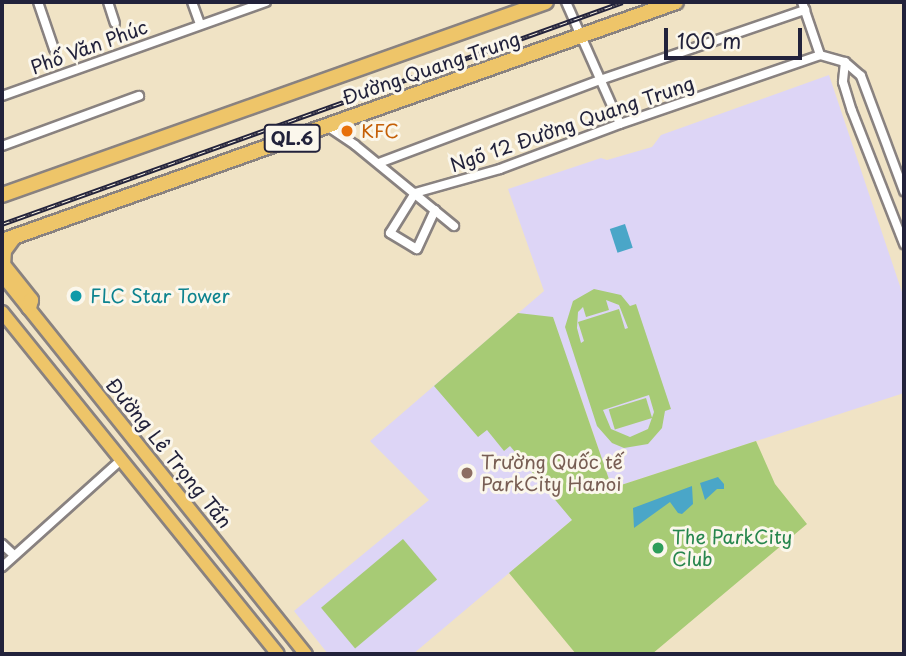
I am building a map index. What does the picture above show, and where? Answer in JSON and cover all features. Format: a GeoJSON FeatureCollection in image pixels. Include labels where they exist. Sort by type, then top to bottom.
{"type":"FeatureCollection","features":[{"type":"Feature","properties":{"kind":"highway","name":"Đường Quang Trung"},"geometry":{"type":"LineString","coordinates":[[2,195],[546,2]]}},
{"type":"Feature","properties":{"kind":"highway","name":"Đường Quang Trung"},"geometry":{"type":"LineString","coordinates":[[2,241],[676,2]]}},
{"type":"Feature","properties":{"kind":"highway"},"geometry":{"type":"LineString","coordinates":[[17,235],[7,243],[2,258],[3,265],[31,300],[29,309]]}},
{"type":"Feature","properties":{"kind":"main road","name":"Đường Lê Trọng Tấn"},"geometry":{"type":"LineString","coordinates":[[2,275],[306,654]]}},
{"type":"Feature","properties":{"kind":"main road"},"geometry":{"type":"LineString","coordinates":[[2,312],[278,654]]}},
{"type":"Feature","properties":{"kind":"street"},"geometry":{"type":"LineString","coordinates":[[38,2],[54,49]]}},
{"type":"Feature","properties":{"kind":"street"},"geometry":{"type":"LineString","coordinates":[[108,2],[115,23]]}},
{"type":"Feature","properties":{"kind":"street"},"geometry":{"type":"LineString","coordinates":[[192,2],[200,24]]}},
{"type":"Feature","properties":{"kind":"street","name":"Phố Văn Phúc"},"geometry":{"type":"LineString","coordinates":[[2,96],[266,2]]}},
{"type":"Feature","properties":{"kind":"street"},"geometry":{"type":"LineString","coordinates":[[566,2],[620,124]]}},
{"type":"Feature","properties":{"kind":"street"},"geometry":{"type":"LineString","coordinates":[[379,163],[804,6],[820,55],[845,62],[861,76],[904,191]]}},
{"type":"Feature","properties":{"kind":"street","name":"Ngõ 12 Đường Quang Trung"},"geometry":{"type":"LineString","coordinates":[[415,194],[500,169],[620,124],[820,55]]}},
{"type":"Feature","properties":{"kind":"street"},"geometry":{"type":"LineString","coordinates":[[845,62],[843,82],[852,111],[904,244]]}},
{"type":"Feature","properties":{"kind":"street"},"geometry":{"type":"LineString","coordinates":[[2,146],[139,96]]}},
{"type":"Feature","properties":{"kind":"street"},"geometry":{"type":"LineString","coordinates":[[327,125],[379,163],[454,226]]}},
{"type":"Feature","properties":{"kind":"street"},"geometry":{"type":"LineString","coordinates":[[415,194],[390,233],[417,249],[435,210]]}},
{"type":"Feature","properties":{"kind":"street"},"geometry":{"type":"LineString","coordinates":[[2,567],[121,460]]}},
{"type":"Feature","properties":{"kind":"street"},"geometry":{"type":"LineString","coordinates":[[2,544],[14,555]]}},
{"type":"Feature","properties":{"kind":"shaded area"},"geometry":{"type":"Polygon","coordinates":[[[829,75],[904,298],[904,393],[612,488],[578,389],[572,520],[413,654],[328,654],[294,611],[429,500],[370,441],[544,291],[508,189],[601,158],[607,160],[652,147],[661,135],[829,75]]]}},
{"type":"Feature","properties":{"kind":"green space"},"geometry":{"type":"Polygon","coordinates":[[[594,289],[621,295],[630,306],[636,304],[671,409],[665,411],[662,428],[648,444],[624,448],[612,443],[597,426],[565,327],[573,301],[594,289]],[[606,300],[609,310],[586,317],[583,307],[578,312],[577,328],[581,343],[584,341],[578,322],[619,309],[625,329],[628,328],[619,305],[606,300]],[[649,395],[603,410],[611,429],[630,437],[648,429],[654,412],[649,395]]]}},
{"type":"Feature","properties":{"kind":"green space","name":"The ParkCity Club"},"geometry":{"type":"Polygon","coordinates":[[[518,313],[553,317],[612,488],[756,441],[775,484],[807,524],[652,654],[576,654],[509,573],[572,520],[510,446],[504,451],[487,430],[478,437],[434,386],[518,313]]]}},
{"type":"Feature","properties":{"kind":"green space"},"geometry":{"type":"Polygon","coordinates":[[[646,398],[652,418],[615,429],[609,409],[646,398]]]}},
{"type":"Feature","properties":{"kind":"green space"},"geometry":{"type":"Polygon","coordinates":[[[403,539],[437,580],[355,648],[321,608],[403,539]]]}},
{"type":"Feature","properties":{"kind":"water"},"geometry":{"type":"Polygon","coordinates":[[[625,224],[633,248],[618,253],[610,229],[625,224]]]}},
{"type":"Feature","properties":{"kind":"water"},"geometry":{"type":"Polygon","coordinates":[[[718,477],[724,484],[724,489],[717,489],[705,500],[700,483],[718,477]]]}},
{"type":"Feature","properties":{"kind":"water"},"geometry":{"type":"Polygon","coordinates":[[[692,486],[693,504],[682,514],[678,513],[670,502],[634,528],[633,508],[692,486]]]}},
{"type":"Feature","properties":{"kind":"railway"},"geometry":{"type":"LineString","coordinates":[[2,224],[623,2]]}},
{"type":"Feature","properties":{"kind":"place","name":"KFC"},"geometry":{"type":"Point","coordinates":[347,131]}},
{"type":"Feature","properties":{"kind":"place","name":"FLC Star Tower"},"geometry":{"type":"Point","coordinates":[76,296]}},
{"type":"Feature","properties":{"kind":"place","name":"Trường Quốc tế ParkCity Hanoi"},"geometry":{"type":"Point","coordinates":[467,473]}},
{"type":"Feature","properties":{"kind":"place","name":"The ParkCity Club"},"geometry":{"type":"Point","coordinates":[658,548]}}]}
